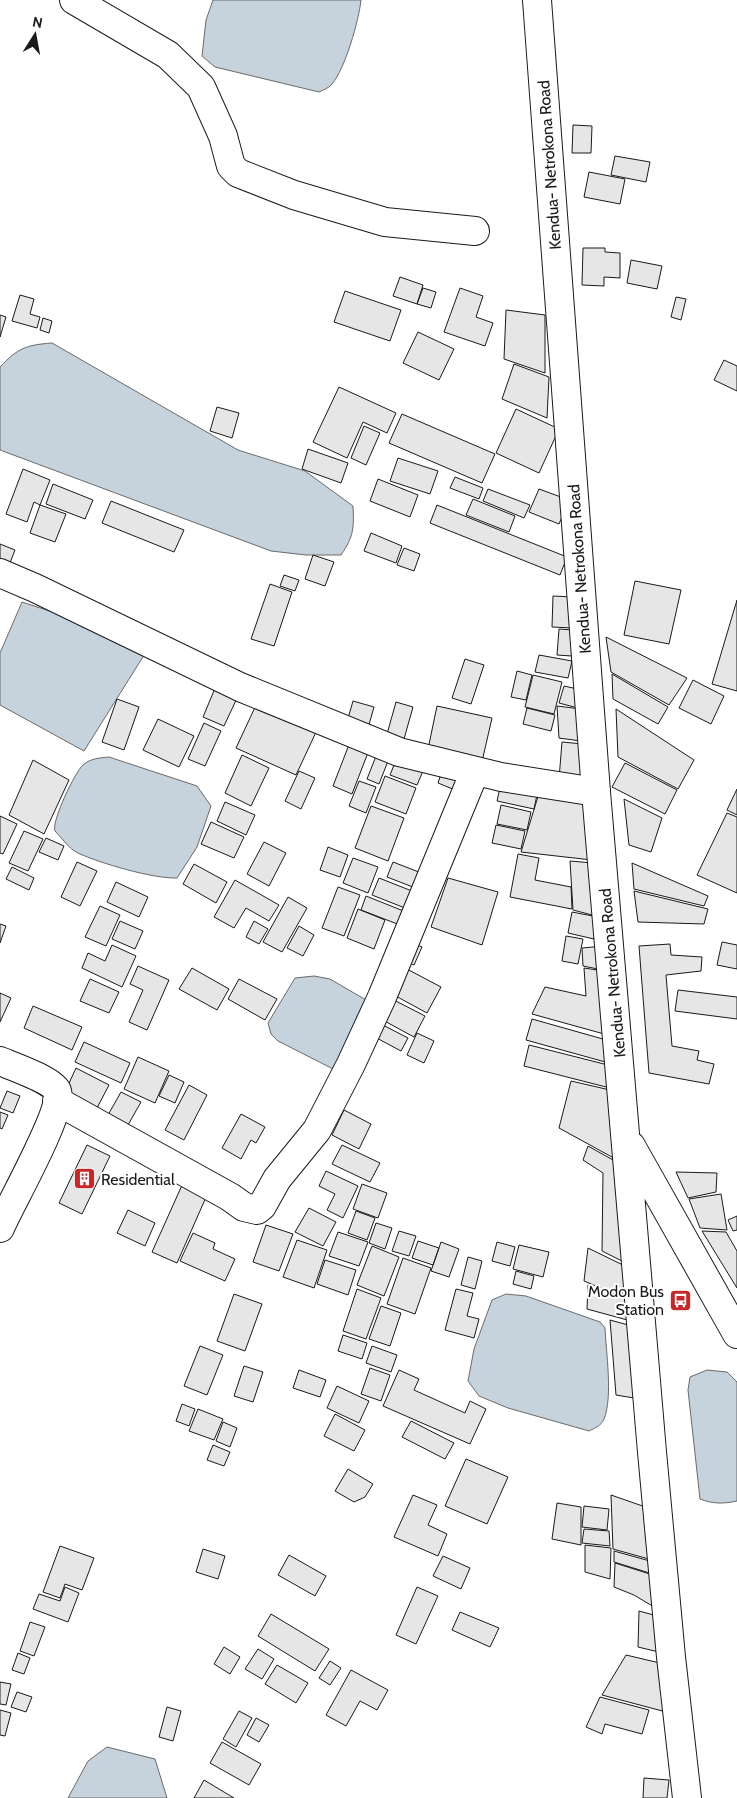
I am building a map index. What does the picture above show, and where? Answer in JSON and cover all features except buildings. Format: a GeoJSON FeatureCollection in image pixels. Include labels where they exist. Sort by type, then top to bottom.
{"type":"FeatureCollection","features":[{"type":"Feature","properties":{"kind":"street"},"geometry":{"type":"LineString","coordinates":[[74,0],[168,55],[201,87],[223,136],[231,166],[238,173],[294,194],[385,222],[474,231]]}},
{"type":"Feature","properties":{"kind":"street","name":"Kendua- Netrokona Road"},"geometry":{"type":"LineString","coordinates":[[537,0],[596,792],[668,1628],[687,1798]]}},
{"type":"Feature","properties":{"kind":"street"},"geometry":{"type":"LineString","coordinates":[[0,573],[44,592],[240,687],[399,752],[500,777],[596,792]]}},
{"type":"Feature","properties":{"kind":"street"},"geometry":{"type":"LineString","coordinates":[[57,1101],[230,1197],[244,1207],[257,1210],[262,1206],[277,1179],[317,1130],[351,1064],[382,997],[475,771]]}},
{"type":"Feature","properties":{"kind":"street"},"geometry":{"type":"LineString","coordinates":[[0,1061],[50,1084],[57,1091],[55,1112],[0,1228]]}},
{"type":"Feature","properties":{"kind":"street"},"geometry":{"type":"LineString","coordinates":[[627,1138],[737,1334]]}},
{"type":"Feature","properties":{"kind":"shaded area"},"geometry":{"type":"Polygon","coordinates":[[[213,0],[361,0],[354,31],[342,67],[331,85],[319,92],[215,67],[202,56],[206,20],[213,0]]]}},
{"type":"Feature","properties":{"kind":"shaded area"},"geometry":{"type":"Polygon","coordinates":[[[52,343],[238,450],[305,471],[353,506],[352,532],[341,555],[306,555],[271,551],[0,450],[0,367],[12,356],[29,346],[52,343]]]}},
{"type":"Feature","properties":{"kind":"shaded area"},"geometry":{"type":"Polygon","coordinates":[[[22,602],[151,644],[84,751],[0,705],[0,653],[22,602]]]}},
{"type":"Feature","properties":{"kind":"shaded area"},"geometry":{"type":"Polygon","coordinates":[[[109,757],[197,786],[211,806],[197,847],[177,878],[141,873],[112,866],[87,857],[72,849],[55,831],[60,808],[79,769],[89,761],[109,757]]]}},
{"type":"Feature","properties":{"kind":"shaded area"},"geometry":{"type":"Polygon","coordinates":[[[314,976],[330,979],[366,1000],[337,1071],[278,1041],[271,1034],[268,1023],[295,978],[314,976]]]}},
{"type":"Feature","properties":{"kind":"shaded area"},"geometry":{"type":"Polygon","coordinates":[[[506,1294],[526,1296],[600,1322],[605,1328],[608,1399],[604,1419],[598,1426],[589,1431],[508,1408],[479,1396],[468,1381],[474,1349],[492,1300],[506,1294]]]}},
{"type":"Feature","properties":{"kind":"shaded area"},"geometry":{"type":"Polygon","coordinates":[[[707,1370],[727,1372],[737,1382],[737,1501],[727,1503],[709,1502],[700,1499],[688,1390],[690,1377],[707,1370]]]}},
{"type":"Feature","properties":{"kind":"shaded area"},"geometry":{"type":"Polygon","coordinates":[[[107,1747],[155,1759],[167,1798],[68,1798],[88,1761],[107,1747]]]}},
{"type":"Feature","properties":{"kind":"place","name":"Residential"},"geometry":{"type":"Point","coordinates":[85,1179]}},
{"type":"Feature","properties":{"kind":"place","name":"Modon Bus Station"},"geometry":{"type":"Point","coordinates":[680,1300]}}]}
